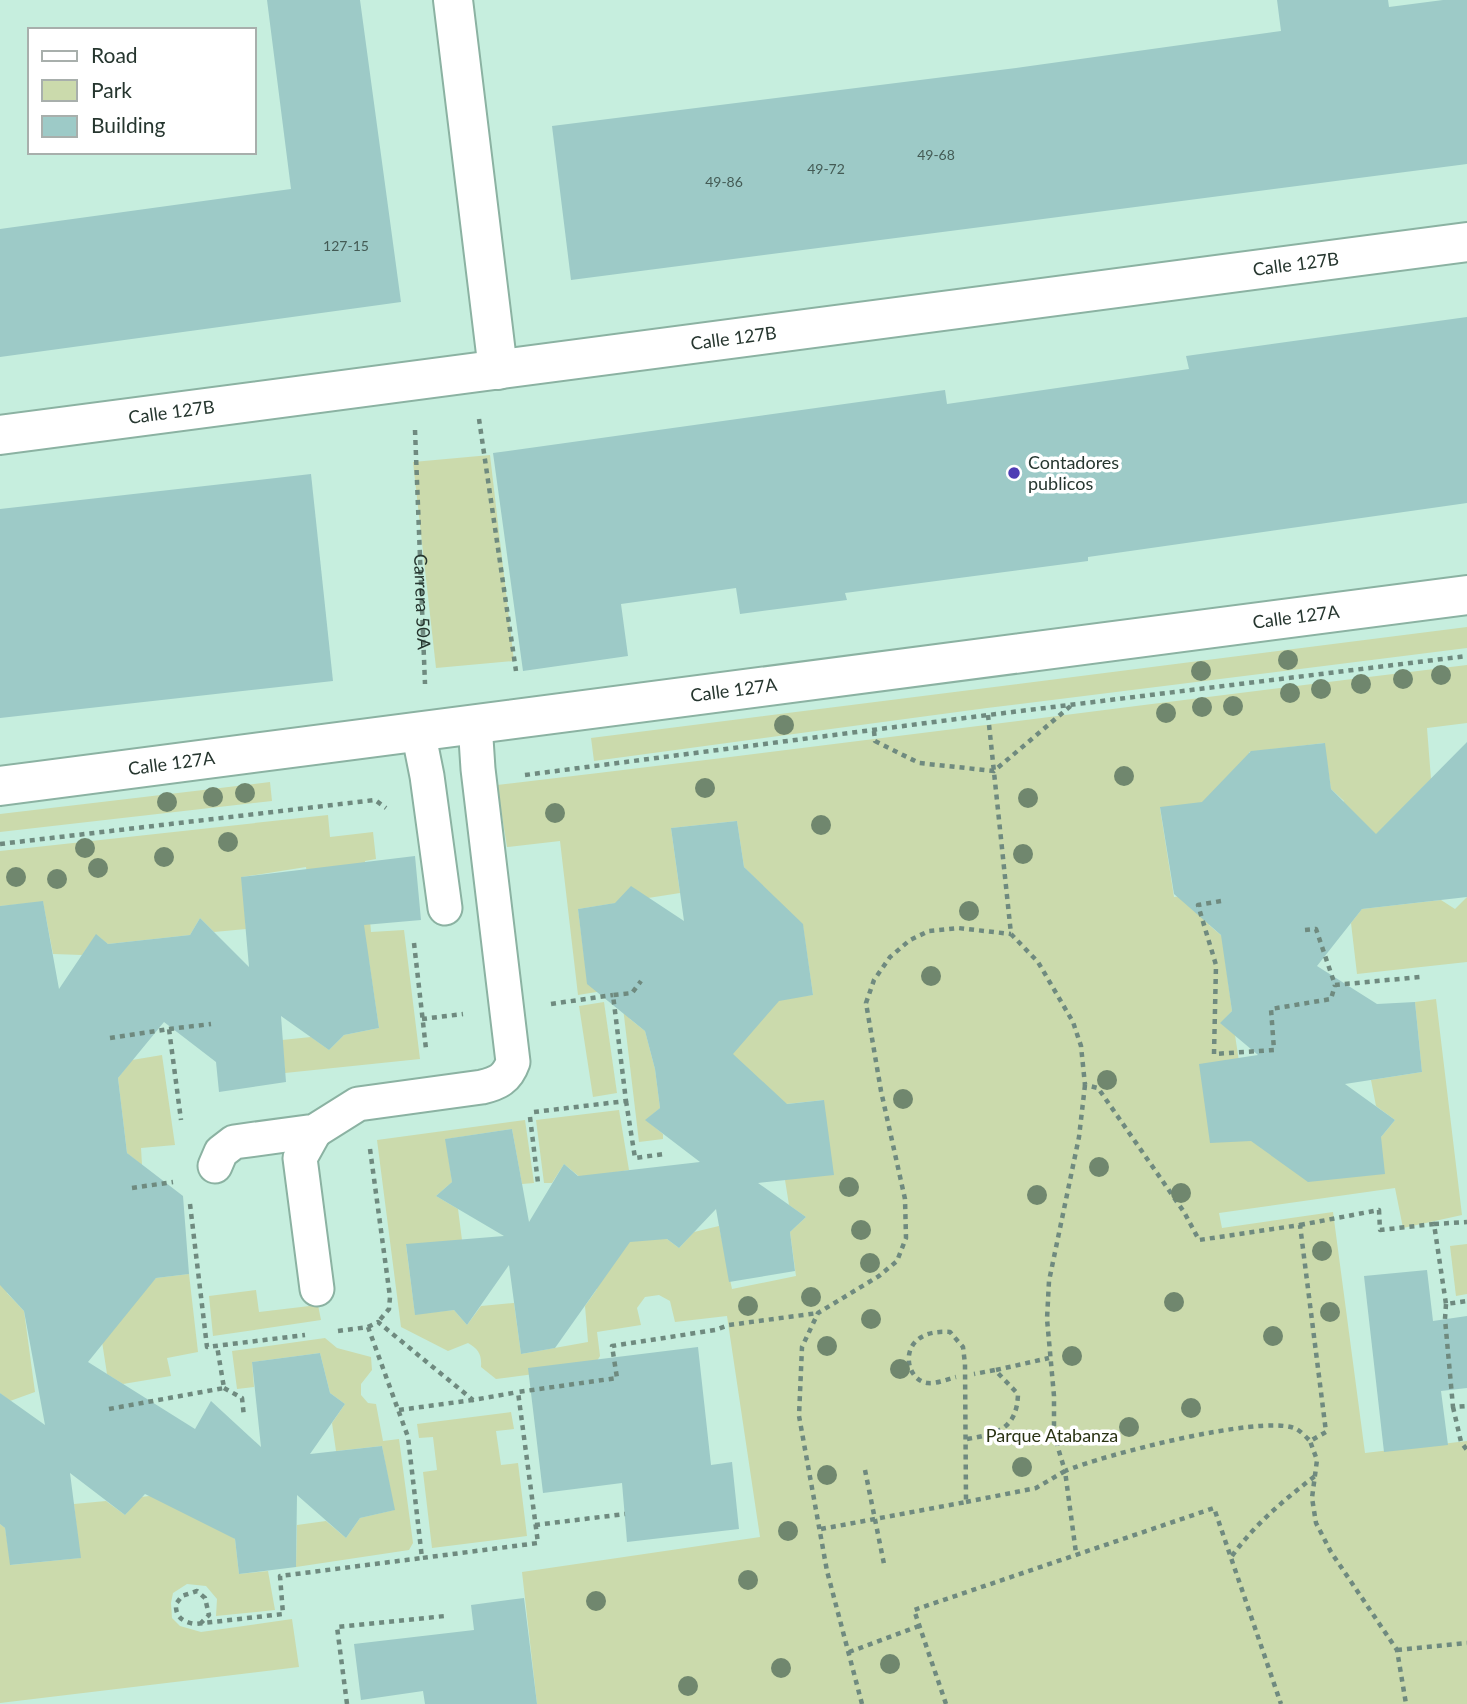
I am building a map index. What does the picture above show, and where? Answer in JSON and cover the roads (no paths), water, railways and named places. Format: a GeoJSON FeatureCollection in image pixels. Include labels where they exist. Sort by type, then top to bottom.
{"type":"FeatureCollection","features":[{"type":"Feature","properties":{"kind":"street"},"geometry":{"type":"LineString","coordinates":[[453,0],[485,372]]}},
{"type":"Feature","properties":{"kind":"street","name":"Calle 127B"},"geometry":{"type":"LineString","coordinates":[[0,435],[1467,242]]}},
{"type":"Feature","properties":{"kind":"street","name":"Calle 127A"},"geometry":{"type":"LineString","coordinates":[[0,786],[1467,595]]}},
{"type":"Feature","properties":{"kind":"lane"},"geometry":{"type":"LineString","coordinates":[[215,1166],[221,1152],[234,1142],[315,1131],[358,1104],[482,1087],[497,1083],[508,1075],[513,1062],[478,769],[475,723]]}},
{"type":"Feature","properties":{"kind":"lane"},"geometry":{"type":"LineString","coordinates":[[408,733],[427,776],[445,908]]}},
{"type":"Feature","properties":{"kind":"lane"},"geometry":{"type":"LineString","coordinates":[[315,1131],[300,1158],[317,1289]]}},
{"type":"Feature","properties":{"kind":"place","name":"Contadores publicos"},"geometry":{"type":"Point","coordinates":[1014,473]}},
{"type":"Feature","properties":{"kind":"park label","name":"Parque Atabanza"},"geometry":{"type":"Point","coordinates":[1052,1436]}}]}
